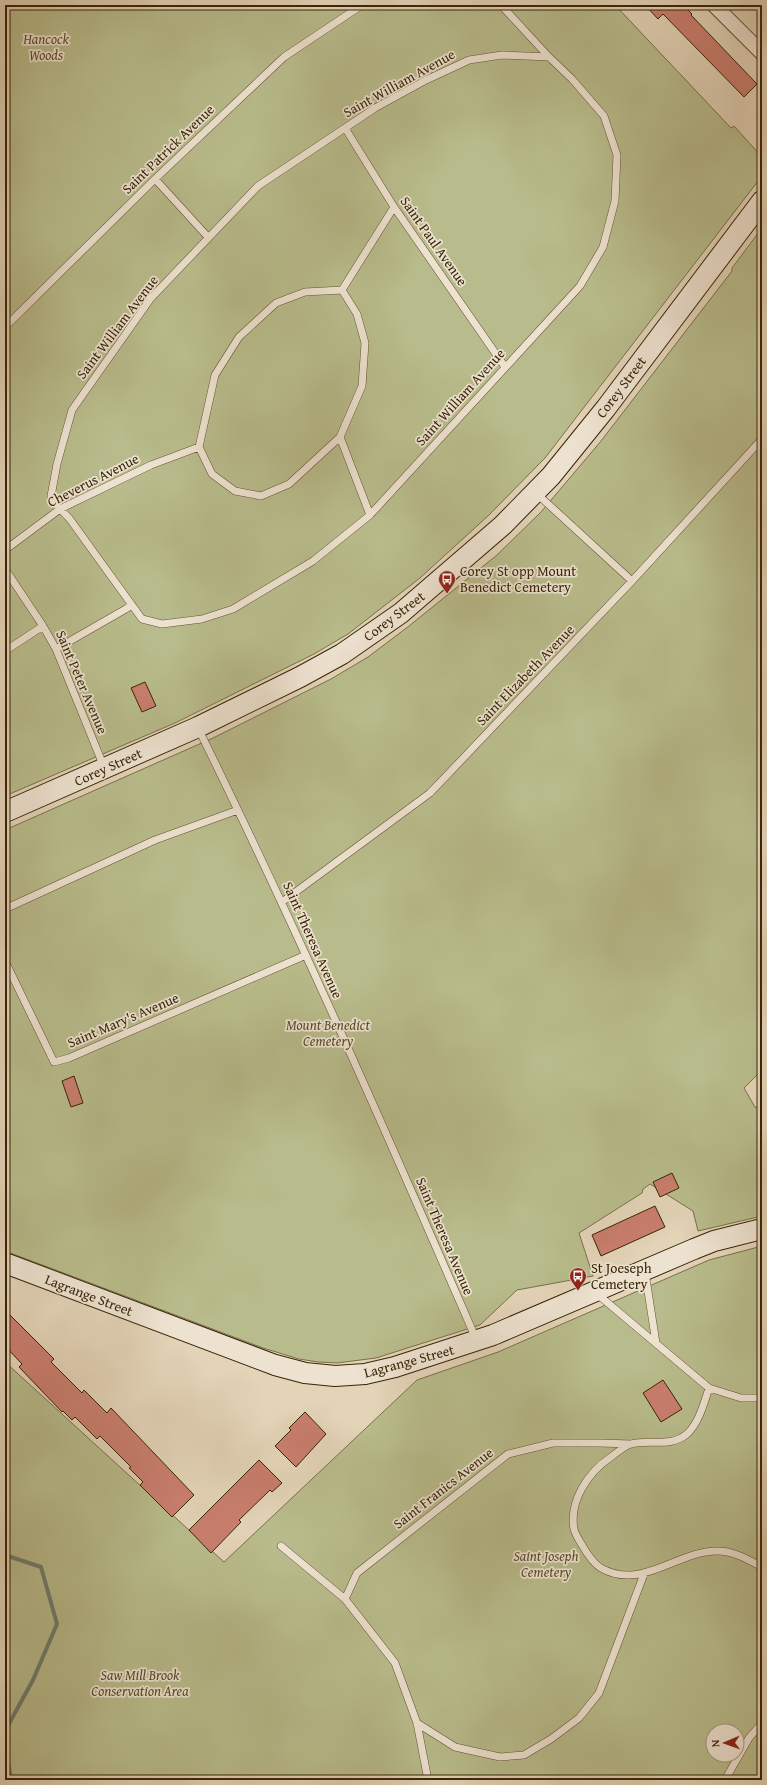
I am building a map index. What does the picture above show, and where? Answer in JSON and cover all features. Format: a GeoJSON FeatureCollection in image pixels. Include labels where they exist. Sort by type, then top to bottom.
{"type":"FeatureCollection","features":[{"type":"Feature","properties":{"kind":"street"},"geometry":{"type":"LineString","coordinates":[[714,5],[762,54]]}},
{"type":"Feature","properties":{"kind":"street","name":"Corey Street"},"geometry":{"type":"LineString","coordinates":[[5,812],[198,727],[311,671],[360,642],[420,597],[484,542],[535,493],[606,408],[762,201]]}},
{"type":"Feature","properties":{"kind":"street","name":"Lagrange Street"},"geometry":{"type":"LineString","coordinates":[[5,1263],[266,1362],[305,1373],[335,1376],[365,1374],[395,1367],[477,1342],[704,1245],[762,1229]]}},
{"type":"Feature","properties":{"kind":"lane","name":"Saint Patrick Avenue"},"geometry":{"type":"LineString","coordinates":[[5,327],[155,179],[284,57],[362,5]]}},
{"type":"Feature","properties":{"kind":"lane"},"geometry":{"type":"LineString","coordinates":[[501,5],[549,57]]}},
{"type":"Feature","properties":{"kind":"lane","name":"Saint William Avenue"},"geometry":{"type":"LineString","coordinates":[[502,55],[549,57],[572,79],[604,116],[617,155],[615,201],[603,247],[580,286],[370,515],[313,561],[233,609],[202,619],[162,624],[142,619],[131,606],[69,518],[54,504],[51,496],[57,464],[72,410],[151,298],[258,186],[382,104],[426,80],[469,60],[502,55]]}},
{"type":"Feature","properties":{"kind":"lane","name":"Saint Paul Avenue"},"geometry":{"type":"LineString","coordinates":[[345,128],[394,206],[505,367]]}},
{"type":"Feature","properties":{"kind":"lane"},"geometry":{"type":"LineString","coordinates":[[155,179],[208,237]]}},
{"type":"Feature","properties":{"kind":"lane"},"geometry":{"type":"LineString","coordinates":[[342,290],[394,206]]}},
{"type":"Feature","properties":{"kind":"lane"},"geometry":{"type":"LineString","coordinates":[[342,290],[358,314],[365,343],[362,386],[340,437],[289,484],[261,496],[235,491],[212,474],[199,447],[215,375],[239,337],[276,303],[305,292],[342,290]]}},
{"type":"Feature","properties":{"kind":"lane"},"geometry":{"type":"LineString","coordinates":[[340,437],[370,515]]}},
{"type":"Feature","properties":{"kind":"lane","name":"Saint Elizabeth Avenue"},"geometry":{"type":"LineString","coordinates":[[282,902],[430,794],[632,581],[762,439]]}},
{"type":"Feature","properties":{"kind":"lane","name":"Cheverus Avenue"},"geometry":{"type":"LineString","coordinates":[[5,550],[60,509],[151,465],[199,447]]}},
{"type":"Feature","properties":{"kind":"lane"},"geometry":{"type":"LineString","coordinates":[[535,493],[632,581]]}},
{"type":"Feature","properties":{"kind":"lane","name":"Saint Peter Avenue"},"geometry":{"type":"LineString","coordinates":[[5,569],[43,626],[56,649],[105,768]]}},
{"type":"Feature","properties":{"kind":"lane"},"geometry":{"type":"LineString","coordinates":[[56,649],[131,606]]}},
{"type":"Feature","properties":{"kind":"lane"},"geometry":{"type":"LineString","coordinates":[[5,651],[43,626]]}},
{"type":"Feature","properties":{"kind":"lane","name":"Saint Theresa Avenue"},"geometry":{"type":"LineString","coordinates":[[198,727],[282,902],[383,1124],[477,1342]]}},
{"type":"Feature","properties":{"kind":"lane"},"geometry":{"type":"LineString","coordinates":[[5,909],[156,840],[238,810]]}},
{"type":"Feature","properties":{"kind":"lane","name":"Saint Mary's Avenue"},"geometry":{"type":"LineString","coordinates":[[5,960],[54,1062],[69,1058],[306,955]]}},
{"type":"Feature","properties":{"kind":"lane"},"geometry":{"type":"LineString","coordinates":[[644,1270],[656,1343]]}},
{"type":"Feature","properties":{"kind":"lane"},"geometry":{"type":"LineString","coordinates":[[594,1292],[710,1388],[741,1398],[762,1398]]}},
{"type":"Feature","properties":{"kind":"lane","name":"Saint Franics Avenue"},"geometry":{"type":"LineString","coordinates":[[345,1599],[357,1573],[508,1454],[553,1444],[600,1442],[631,1444],[672,1442],[686,1434],[696,1422],[710,1388]]}},
{"type":"Feature","properties":{"kind":"lane","name":"Saint Franics Avenue"},"geometry":{"type":"LineString","coordinates":[[631,1444],[609,1458],[594,1472],[579,1491],[574,1508],[574,1529],[585,1550],[600,1568],[618,1574],[644,1574],[694,1554],[717,1551],[737,1554],[762,1567]]}},
{"type":"Feature","properties":{"kind":"lane"},"geometry":{"type":"LineString","coordinates":[[281,1546],[345,1599],[395,1662],[417,1723],[428,1780]]}},
{"type":"Feature","properties":{"kind":"lane"},"geometry":{"type":"LineString","coordinates":[[417,1723],[455,1747],[500,1757],[524,1755],[551,1739],[579,1718],[598,1693],[644,1574]]}},
{"type":"Feature","properties":{"kind":"lane"},"geometry":{"type":"LineString","coordinates":[[725,1780],[749,1738],[762,1723]]}},
{"type":"Feature","properties":{"kind":"green space","name":"Hancock Woods"},"geometry":{"type":"Polygon","coordinates":[[[5,5],[615,5],[731,128],[734,126],[762,157],[762,176],[545,458],[489,515],[420,578],[348,634],[314,654],[175,723],[5,796],[5,5]]]}},
{"type":"Feature","properties":{"kind":"green space","name":"Mount Benedict Cemetery"},"geometry":{"type":"Polygon","coordinates":[[[762,228],[762,1070],[744,1088],[755,1107],[762,1110],[762,1216],[698,1231],[693,1211],[650,1184],[643,1189],[642,1193],[579,1233],[593,1276],[517,1290],[480,1325],[376,1358],[337,1363],[299,1359],[263,1348],[5,1251],[5,830],[213,738],[331,679],[368,657],[409,626],[497,555],[541,512],[601,441],[732,271],[732,268],[762,228]]]}},
{"type":"Feature","properties":{"kind":"green space","name":"Saint Joseph Cemetery"},"geometry":{"type":"Polygon","coordinates":[[[762,1246],[762,1780],[5,1780],[5,1362],[224,1562],[417,1380],[498,1352],[709,1260],[762,1246]]]}},
{"type":"Feature","properties":{"kind":"building"},"geometry":{"type":"Polygon","coordinates":[[[645,5],[683,5],[757,84],[744,97],[663,14],[658,19],[645,5]]]}},
{"type":"Feature","properties":{"kind":"building"},"geometry":{"type":"Polygon","coordinates":[[[145,682],[156,706],[142,712],[131,688],[145,682]]]}},
{"type":"Feature","properties":{"kind":"building"},"geometry":{"type":"Polygon","coordinates":[[[74,1076],[83,1103],[71,1107],[62,1081],[74,1076]]]}},
{"type":"Feature","properties":{"kind":"building"},"geometry":{"type":"Polygon","coordinates":[[[672,1173],[679,1188],[660,1197],[653,1182],[672,1173]]]}},
{"type":"Feature","properties":{"kind":"building"},"geometry":{"type":"Polygon","coordinates":[[[655,1206],[665,1227],[601,1256],[592,1235],[655,1206]]]}},
{"type":"Feature","properties":{"kind":"building"},"geometry":{"type":"Polygon","coordinates":[[[5,1310],[54,1359],[51,1362],[82,1393],[84,1390],[107,1413],[111,1408],[194,1495],[172,1517],[140,1485],[143,1482],[129,1468],[131,1467],[100,1436],[97,1439],[75,1417],[72,1420],[63,1411],[62,1412],[19,1367],[22,1364],[5,1346],[5,1310]]]}},
{"type":"Feature","properties":{"kind":"building"},"geometry":{"type":"Polygon","coordinates":[[[663,1380],[682,1409],[661,1422],[643,1393],[663,1380]]]}},
{"type":"Feature","properties":{"kind":"building"},"geometry":{"type":"Polygon","coordinates":[[[305,1412],[326,1434],[296,1467],[275,1446],[291,1430],[289,1428],[305,1412]]]}},
{"type":"Feature","properties":{"kind":"building"},"geometry":{"type":"Polygon","coordinates":[[[259,1460],[282,1483],[272,1492],[270,1490],[239,1520],[241,1522],[211,1553],[189,1530],[259,1460]]]}},
{"type":"Feature","properties":{"kind":"waterway"},"geometry":{"type":"LineString","coordinates":[[5,1555],[41,1567],[57,1624],[33,1680],[5,1731]]}},
{"type":"Feature","properties":{"kind":"waterway"},"geometry":{"type":"LineString","coordinates":[[5,1743],[11,1780]]}},
{"type":"Feature","properties":{"kind":"place","name":"Corey St opp Mount Benedict Cemetery"},"geometry":{"type":"Point","coordinates":[447,594]}},
{"type":"Feature","properties":{"kind":"place","name":"St Joeseph Cemetery"},"geometry":{"type":"Point","coordinates":[578,1291]}},
{"type":"Feature","properties":{"kind":"park label","name":"Saw Mill Brook Conservation Area"},"geometry":{"type":"Point","coordinates":[140,1684]}}]}
